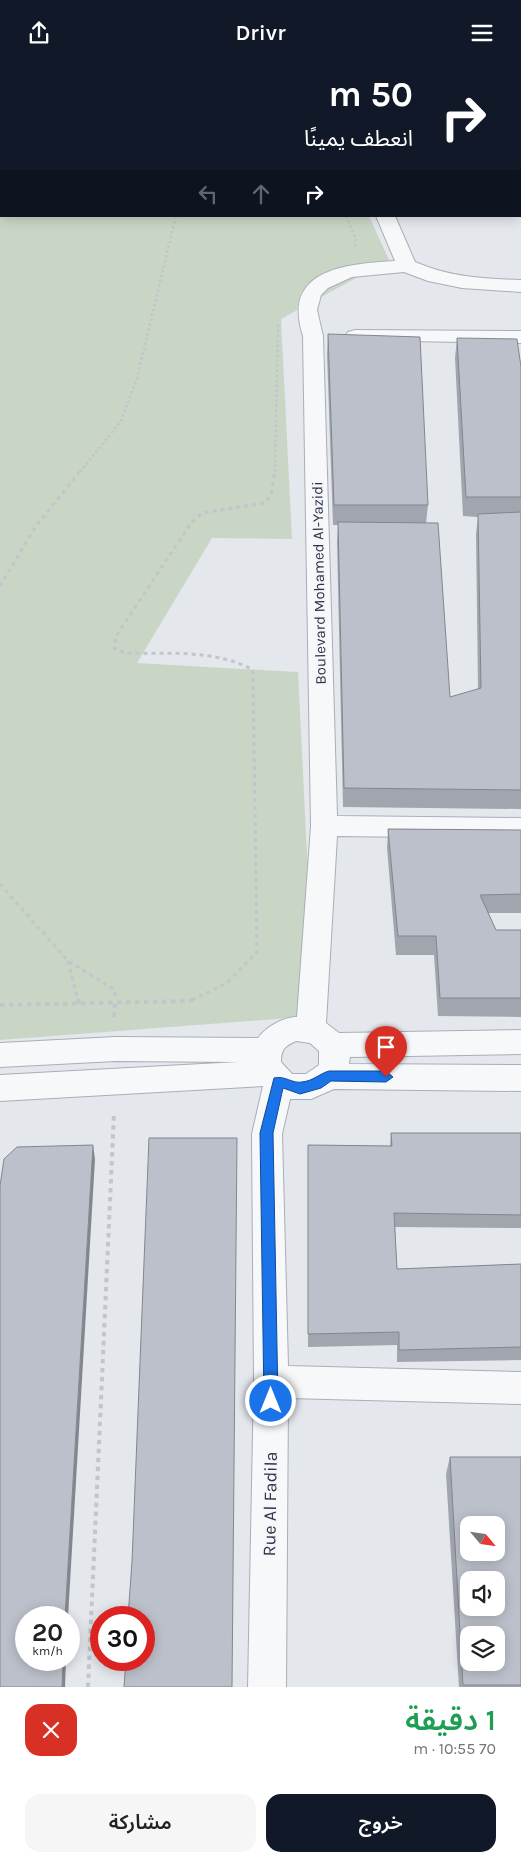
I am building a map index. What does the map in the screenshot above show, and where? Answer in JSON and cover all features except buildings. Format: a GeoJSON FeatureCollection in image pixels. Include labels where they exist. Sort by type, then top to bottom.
{"type":"FeatureCollection","features":[{"type":"Feature","properties":{"kind":"street"},"geometry":{"type":"LineString","coordinates":[[385,217],[407,266],[428,275],[463,284],[521,285]]}},
{"type":"Feature","properties":{"kind":"street","name":"Boulevard Mohamed Al-Yazidi"},"geometry":{"type":"LineString","coordinates":[[321,1038],[324,826],[313,336],[307,307],[314,291],[319,286],[341,274],[356,270],[407,266]]}},
{"type":"Feature","properties":{"kind":"street"},"geometry":{"type":"LineString","coordinates":[[313,336],[521,337]]}},
{"type":"Feature","properties":{"kind":"street"},"geometry":{"type":"LineString","coordinates":[[324,826],[521,828]]}},
{"type":"Feature","properties":{"kind":"street"},"geometry":{"type":"LineString","coordinates":[[271,1068],[276,1036],[292,1029],[321,1038],[521,1042]]}},
{"type":"Feature","properties":{"kind":"street"},"geometry":{"type":"LineString","coordinates":[[0,1055],[116,1049],[271,1068],[300,1088],[316,1085],[329,1076],[335,1064],[321,1038]]}},
{"type":"Feature","properties":{"kind":"street"},"geometry":{"type":"LineString","coordinates":[[0,1088],[115,1082],[271,1068]]}},
{"type":"Feature","properties":{"kind":"street","name":"Rue Al Fadila"},"geometry":{"type":"LineString","coordinates":[[267,1687],[271,1382],[267,1133],[271,1068]]}},
{"type":"Feature","properties":{"kind":"street"},"geometry":{"type":"LineString","coordinates":[[329,1076],[521,1078]]}},
{"type":"Feature","properties":{"kind":"street"},"geometry":{"type":"LineString","coordinates":[[271,1382],[521,1387]]}},
{"type":"Feature","properties":{"kind":"path"},"geometry":{"type":"LineString","coordinates":[[0,586],[36,526],[121,421],[137,377],[176,217]]}},
{"type":"Feature","properties":{"kind":"path"},"geometry":{"type":"LineString","coordinates":[[346,217],[356,239],[355,248]]}},
{"type":"Feature","properties":{"kind":"path"},"geometry":{"type":"LineString","coordinates":[[0,1005],[190,1001],[227,983],[257,952],[253,670],[242,662],[222,658],[125,653],[114,648],[116,636],[191,523],[202,513],[264,503],[271,496],[275,478],[278,322]]}},
{"type":"Feature","properties":{"kind":"path"},"geometry":{"type":"LineString","coordinates":[[0,884],[68,961],[115,990],[113,1003],[116,1049]]}},
{"type":"Feature","properties":{"kind":"path"},"geometry":{"type":"LineString","coordinates":[[68,961],[79,1004]]}},
{"type":"Feature","properties":{"kind":"path"},"geometry":{"type":"LineString","coordinates":[[88,1687],[115,1082]]}},
{"type":"Feature","properties":{"kind":"green space"},"geometry":{"type":"Polygon","coordinates":[[[0,217],[369,217],[389,260],[281,319],[292,539],[212,538],[137,663],[298,672],[315,1016],[0,1040],[0,217]]]}},
{"type":"Feature","properties":{"kind":"route"},"geometry":{"type":"LineString","coordinates":[[271,1401],[267,1133],[279,1082],[294,1088],[300,1088],[311,1087],[321,1083],[329,1076],[386,1077]]}}]}
